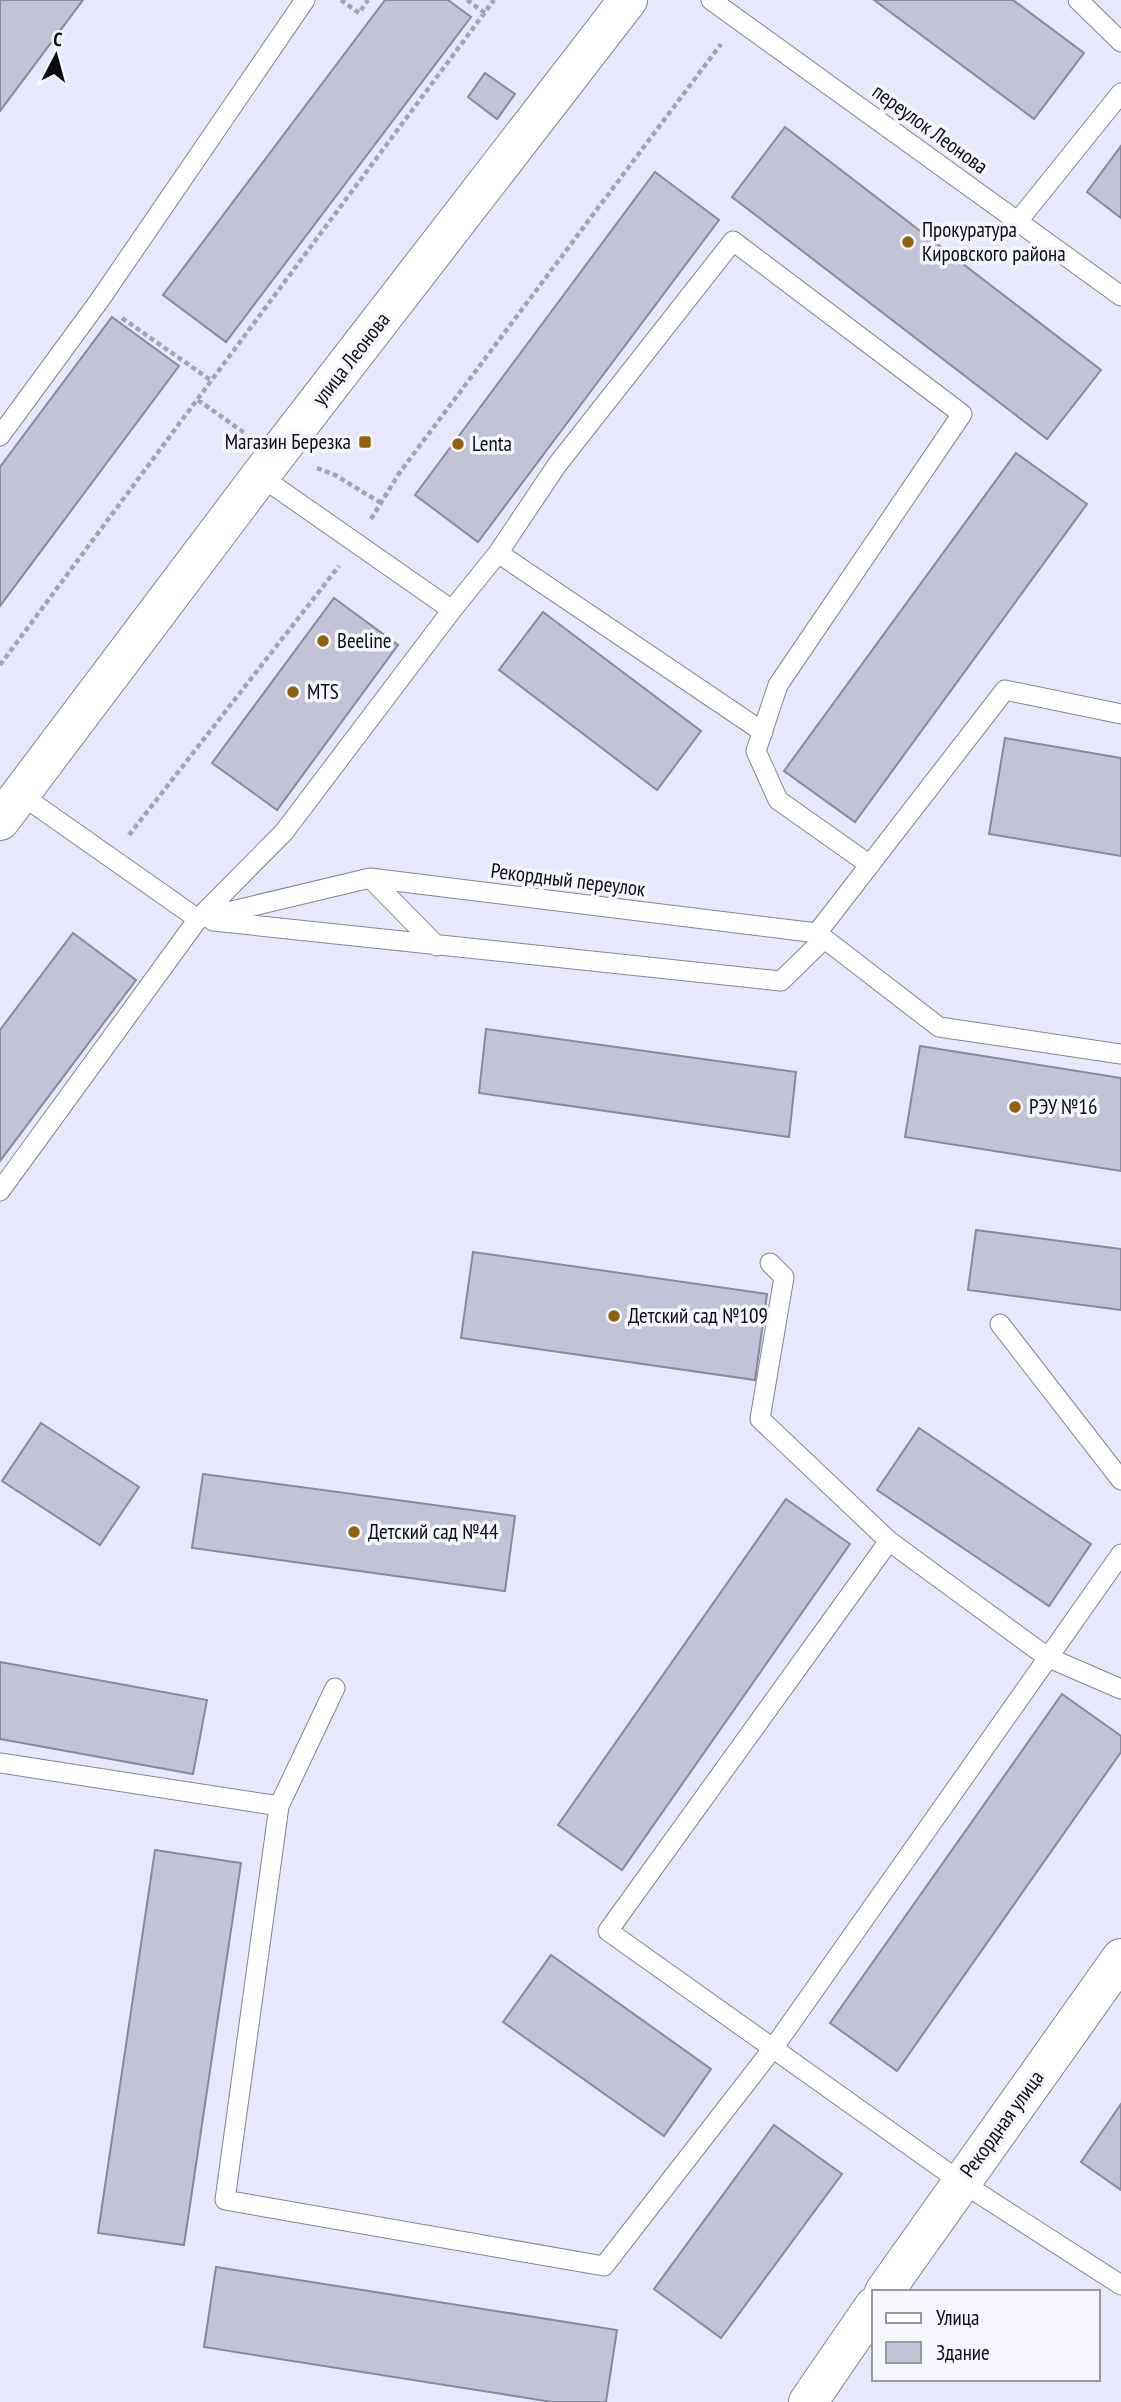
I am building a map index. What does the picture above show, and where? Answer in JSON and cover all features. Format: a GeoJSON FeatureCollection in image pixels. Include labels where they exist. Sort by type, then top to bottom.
{"type":"FeatureCollection","features":[{"type":"Feature","properties":{"kind":"street","name":"улица Леонова"},"geometry":{"type":"LineString","coordinates":[[10,808],[260,476],[628,0]]}},
{"type":"Feature","properties":{"kind":"street","name":"Рекордная улица"},"geometry":{"type":"LineString","coordinates":[[885,2290],[1121,1958]]}},
{"type":"Feature","properties":{"kind":"street"},"geometry":{"type":"LineString","coordinates":[[808,2402],[872,2309]]}},
{"type":"Feature","properties":{"kind":"lane"},"geometry":{"type":"LineString","coordinates":[[0,436],[99,301],[305,0]]}},
{"type":"Feature","properties":{"kind":"lane","name":"переулок Леонова"},"geometry":{"type":"LineString","coordinates":[[711,0],[1121,296]]}},
{"type":"Feature","properties":{"kind":"lane"},"geometry":{"type":"LineString","coordinates":[[1078,0],[1121,42]]}},
{"type":"Feature","properties":{"kind":"lane"},"geometry":{"type":"LineString","coordinates":[[1018,221],[1121,93]]}},
{"type":"Feature","properties":{"kind":"lane"},"geometry":{"type":"LineString","coordinates":[[0,1191],[198,919],[284,832],[498,553],[556,465],[733,241],[962,414],[778,685],[756,751],[779,800],[870,865]]}},
{"type":"Feature","properties":{"kind":"lane"},"geometry":{"type":"LineString","coordinates":[[260,476],[452,610]]}},
{"type":"Feature","properties":{"kind":"lane"},"geometry":{"type":"LineString","coordinates":[[498,553],[763,732]]}},
{"type":"Feature","properties":{"kind":"lane"},"geometry":{"type":"LineString","coordinates":[[10,808],[111,858],[198,919],[781,981],[820,936],[870,865],[1005,690],[1121,714]]}},
{"type":"Feature","properties":{"kind":"lane"},"geometry":{"type":"LineString","coordinates":[[370,878],[437,946]]}},
{"type":"Feature","properties":{"kind":"lane","name":"Рекордный переулок"},"geometry":{"type":"LineString","coordinates":[[198,919],[370,878],[820,936]]}},
{"type":"Feature","properties":{"kind":"lane"},"geometry":{"type":"LineString","coordinates":[[820,936],[939,1027],[1121,1054]]}},
{"type":"Feature","properties":{"kind":"lane"},"geometry":{"type":"LineString","coordinates":[[770,1263],[784,1277],[760,1419],[889,1541],[1047,1657],[1121,1689]]}},
{"type":"Feature","properties":{"kind":"lane"},"geometry":{"type":"LineString","coordinates":[[1000,1324],[1121,1480]]}},
{"type":"Feature","properties":{"kind":"lane"},"geometry":{"type":"LineString","coordinates":[[889,1541],[608,1931],[961,2182],[1121,2285]]}},
{"type":"Feature","properties":{"kind":"lane"},"geometry":{"type":"LineString","coordinates":[[335,1688],[279,1806],[225,2200],[604,2266],[774,2047],[1121,1554]]}},
{"type":"Feature","properties":{"kind":"lane"},"geometry":{"type":"LineString","coordinates":[[0,1763],[279,1806]]}},
{"type":"Feature","properties":{"kind":"path"},"geometry":{"type":"LineString","coordinates":[[341,0],[359,13],[368,0]]}},
{"type":"Feature","properties":{"kind":"path"},"geometry":{"type":"LineString","coordinates":[[467,0],[485,13]]}},
{"type":"Feature","properties":{"kind":"path"},"geometry":{"type":"LineString","coordinates":[[0,665],[494,0]]}},
{"type":"Feature","properties":{"kind":"path"},"geometry":{"type":"LineString","coordinates":[[111,858],[356,543],[400,472],[740,20]]}},
{"type":"Feature","properties":{"kind":"path"},"geometry":{"type":"LineString","coordinates":[[99,301],[212,381]]}},
{"type":"Feature","properties":{"kind":"path"},"geometry":{"type":"LineString","coordinates":[[335,475],[381,503]]}},
{"type":"Feature","properties":{"kind":"building"},"geometry":{"type":"Polygon","coordinates":[[[0,0],[83,0],[0,111],[0,0]]]}},
{"type":"Feature","properties":{"kind":"building"},"geometry":{"type":"Polygon","coordinates":[[[385,0],[448,0],[471,17],[226,342],[163,295],[385,0]]]}},
{"type":"Feature","properties":{"kind":"building"},"geometry":{"type":"Polygon","coordinates":[[[874,0],[1013,0],[1084,53],[1034,119],[874,0]]]}},
{"type":"Feature","properties":{"kind":"building"},"geometry":{"type":"Polygon","coordinates":[[[485,73],[515,94],[497,119],[468,97],[485,73]]]}},
{"type":"Feature","properties":{"kind":"building"},"geometry":{"type":"Polygon","coordinates":[[[785,127],[1101,370],[1047,439],[732,197],[785,127]]]}},
{"type":"Feature","properties":{"kind":"building"},"geometry":{"type":"Polygon","coordinates":[[[1121,146],[1121,218],[1087,192],[1121,146]]]}},
{"type":"Feature","properties":{"kind":"building"},"geometry":{"type":"Polygon","coordinates":[[[655,172],[719,220],[478,542],[415,495],[655,172]]]}},
{"type":"Feature","properties":{"kind":"building"},"geometry":{"type":"Polygon","coordinates":[[[112,317],[179,366],[0,606],[0,467],[112,317]]]}},
{"type":"Feature","properties":{"kind":"building"},"geometry":{"type":"Polygon","coordinates":[[[1016,453],[1087,504],[855,822],[784,771],[1016,453]]]}},
{"type":"Feature","properties":{"kind":"building"},"geometry":{"type":"Polygon","coordinates":[[[334,598],[398,645],[277,810],[212,763],[334,598]]]}},
{"type":"Feature","properties":{"kind":"building"},"geometry":{"type":"Polygon","coordinates":[[[543,612],[701,731],[657,790],[499,670],[543,612]]]}},
{"type":"Feature","properties":{"kind":"building"},"geometry":{"type":"Polygon","coordinates":[[[1005,738],[1121,758],[1121,856],[989,834],[1005,738]]]}},
{"type":"Feature","properties":{"kind":"building"},"geometry":{"type":"Polygon","coordinates":[[[73,933],[136,980],[0,1161],[0,1030],[73,933]]]}},
{"type":"Feature","properties":{"kind":"building"},"geometry":{"type":"Polygon","coordinates":[[[486,1029],[796,1072],[789,1137],[479,1093],[486,1029]]]}},
{"type":"Feature","properties":{"kind":"building","name":"РЭУ №16"},"geometry":{"type":"Polygon","coordinates":[[[920,1046],[1121,1078],[1121,1171],[905,1137],[920,1046]]]}},
{"type":"Feature","properties":{"kind":"building"},"geometry":{"type":"Polygon","coordinates":[[[976,1230],[1121,1249],[1121,1310],[968,1290],[976,1230]]]}},
{"type":"Feature","properties":{"kind":"building","name":"Детский сад №109"},"geometry":{"type":"Polygon","coordinates":[[[473,1252],[767,1294],[755,1380],[461,1338],[473,1252]]]}},
{"type":"Feature","properties":{"kind":"building"},"geometry":{"type":"Polygon","coordinates":[[[41,1423],[139,1487],[100,1545],[2,1481],[41,1423]]]}},
{"type":"Feature","properties":{"kind":"building"},"geometry":{"type":"Polygon","coordinates":[[[919,1428],[1091,1544],[1049,1606],[877,1490],[919,1428]]]}},
{"type":"Feature","properties":{"kind":"building","name":"Детский сад №44"},"geometry":{"type":"Polygon","coordinates":[[[203,1474],[515,1516],[505,1591],[192,1548],[203,1474]]]}},
{"type":"Feature","properties":{"kind":"building"},"geometry":{"type":"Polygon","coordinates":[[[786,1499],[850,1544],[622,1870],[558,1825],[786,1499]]]}},
{"type":"Feature","properties":{"kind":"building"},"geometry":{"type":"Polygon","coordinates":[[[0,1662],[207,1700],[193,1774],[0,1739],[0,1662]]]}},
{"type":"Feature","properties":{"kind":"building"},"geometry":{"type":"Polygon","coordinates":[[[1062,1694],[1121,1736],[1121,1752],[897,2071],[830,2023],[1062,1694]]]}},
{"type":"Feature","properties":{"kind":"building"},"geometry":{"type":"Polygon","coordinates":[[[155,1850],[241,1863],[184,2245],[98,2233],[155,1850]]]}},
{"type":"Feature","properties":{"kind":"building"},"geometry":{"type":"Polygon","coordinates":[[[551,1955],[711,2069],[664,2136],[503,2022],[551,1955]]]}},
{"type":"Feature","properties":{"kind":"building"},"geometry":{"type":"Polygon","coordinates":[[[1121,2104],[1121,2190],[1081,2162],[1121,2104]]]}},
{"type":"Feature","properties":{"kind":"building"},"geometry":{"type":"Polygon","coordinates":[[[774,2125],[842,2174],[721,2338],[654,2289],[774,2125]]]}},
{"type":"Feature","properties":{"kind":"building"},"geometry":{"type":"Polygon","coordinates":[[[216,2267],[617,2330],[606,2402],[552,2402],[204,2347],[216,2267]]]}},
{"type":"Feature","properties":{"kind":"place","name":"Прокуратура Кировского района"},"geometry":{"type":"Point","coordinates":[908,242]}},
{"type":"Feature","properties":{"kind":"place","name":"Магазин Березка"},"geometry":{"type":"Point","coordinates":[365,442]}},
{"type":"Feature","properties":{"kind":"place","name":"Lenta"},"geometry":{"type":"Point","coordinates":[458,444]}},
{"type":"Feature","properties":{"kind":"place","name":"Beeline"},"geometry":{"type":"Point","coordinates":[323,641]}},
{"type":"Feature","properties":{"kind":"place","name":"MTS"},"geometry":{"type":"Point","coordinates":[293,692]}},
{"type":"Feature","properties":{"kind":"place","name":"РЭУ №16"},"geometry":{"type":"Point","coordinates":[1015,1107]}},
{"type":"Feature","properties":{"kind":"place","name":"Детский сад №109"},"geometry":{"type":"Point","coordinates":[614,1316]}},
{"type":"Feature","properties":{"kind":"place","name":"Детский сад №44"},"geometry":{"type":"Point","coordinates":[354,1532]}}]}
